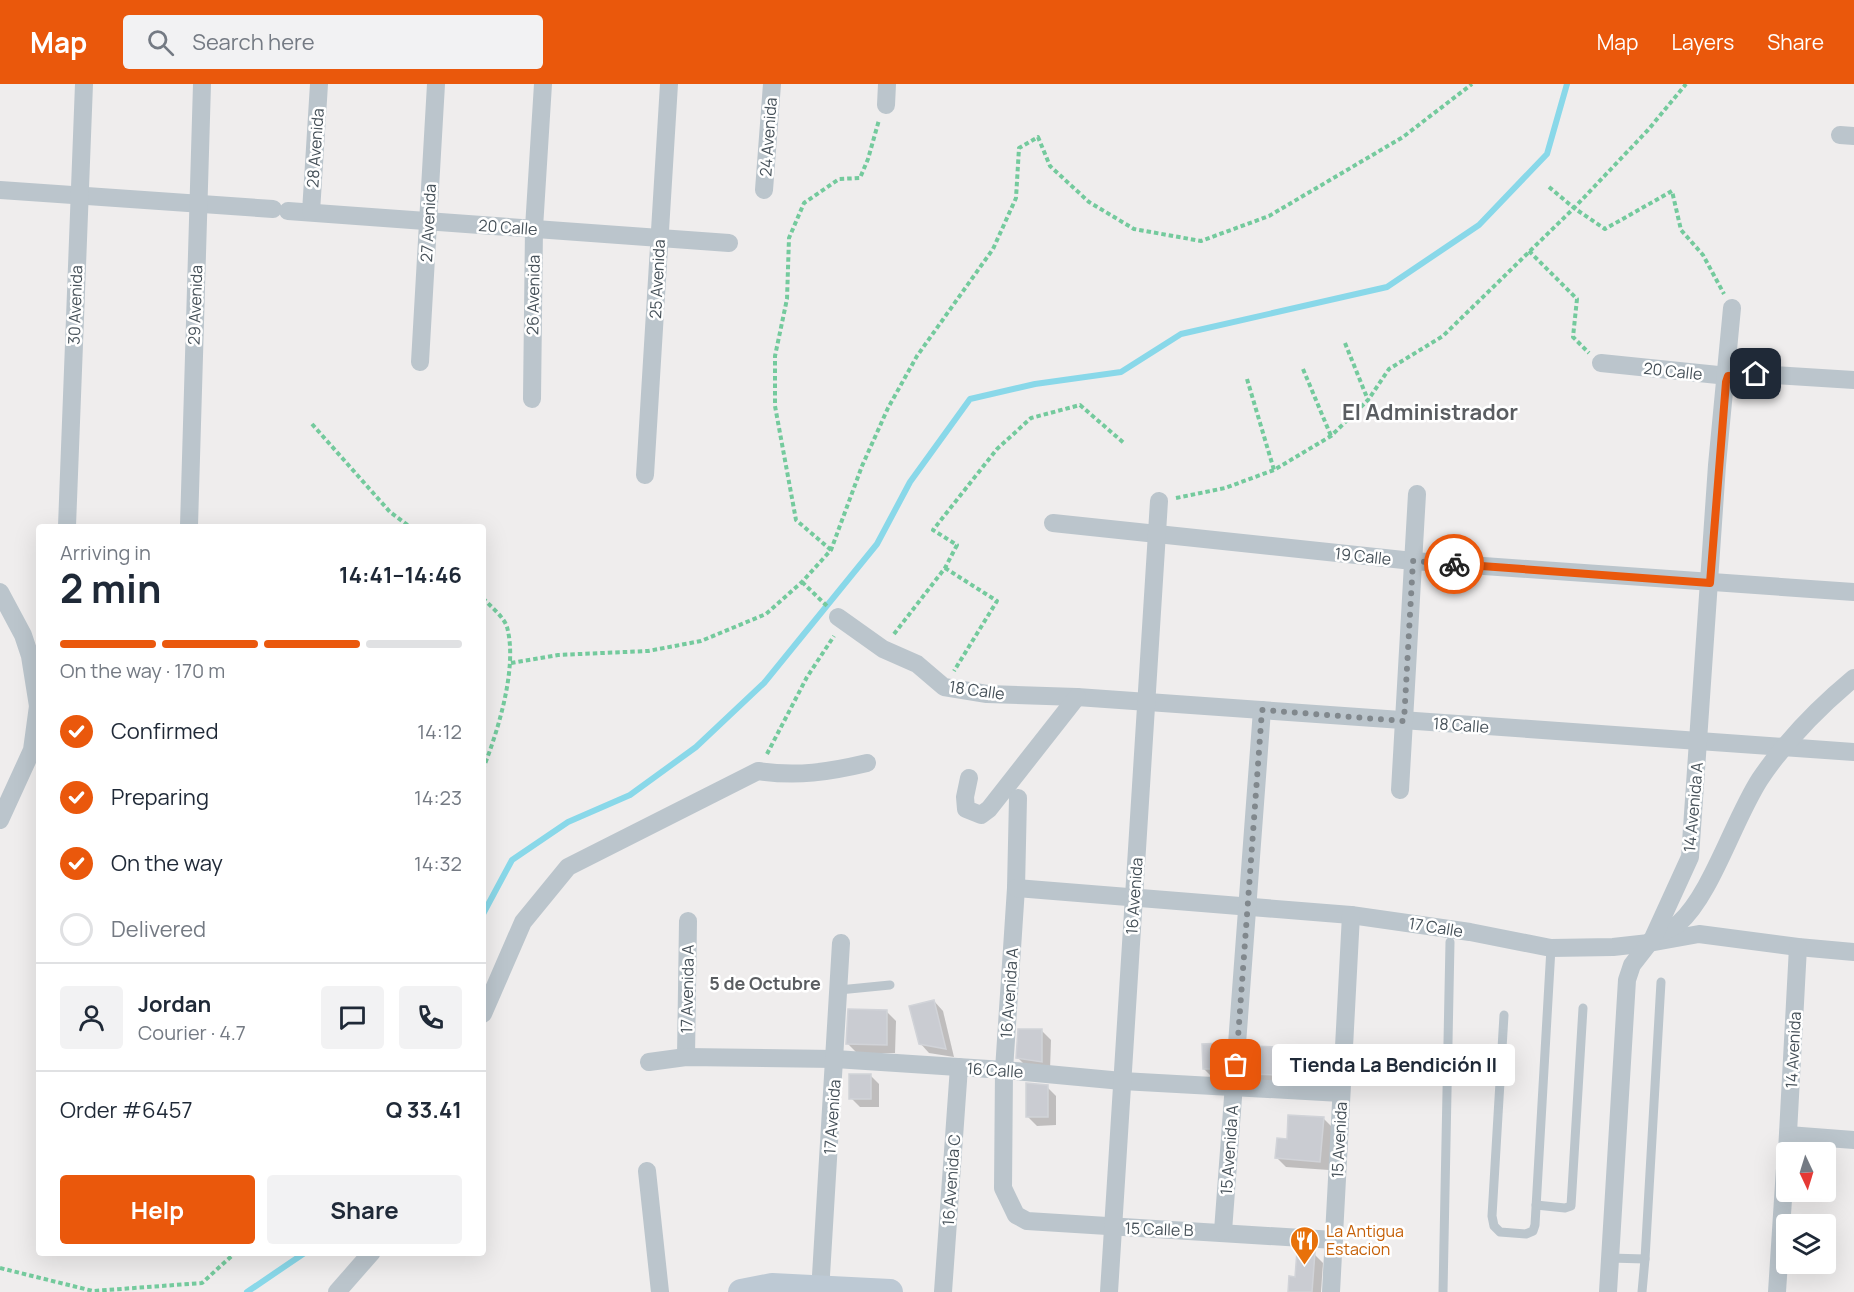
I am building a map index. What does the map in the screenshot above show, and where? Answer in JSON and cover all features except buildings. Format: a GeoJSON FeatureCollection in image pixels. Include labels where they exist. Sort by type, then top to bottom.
{"type":"FeatureCollection","features":[{"type":"Feature","properties":{"kind":"street","name":"30 Avenida"},"geometry":{"type":"LineString","coordinates":[[67,524],[84,84]]}},
{"type":"Feature","properties":{"kind":"street","name":"29 Avenida"},"geometry":{"type":"LineString","coordinates":[[189,524],[202,84]]}},
{"type":"Feature","properties":{"kind":"street","name":"28 Avenida"},"geometry":{"type":"LineString","coordinates":[[311,212],[319,84]]}},
{"type":"Feature","properties":{"kind":"street","name":"27 Avenida"},"geometry":{"type":"LineString","coordinates":[[420,362],[436,84]]}},
{"type":"Feature","properties":{"kind":"street","name":"26 Avenida"},"geometry":{"type":"LineString","coordinates":[[532,399],[534,228],[543,84]]}},
{"type":"Feature","properties":{"kind":"street","name":"25 Avenida"},"geometry":{"type":"LineString","coordinates":[[645,475],[669,84]]}},
{"type":"Feature","properties":{"kind":"street","name":"24 Avenida"},"geometry":{"type":"LineString","coordinates":[[765,190],[772,84]]}},
{"type":"Feature","properties":{"kind":"street"},"geometry":{"type":"LineString","coordinates":[[886,105],[887,84]]}},
{"type":"Feature","properties":{"kind":"street","name":"20 Calle"},"geometry":{"type":"LineString","coordinates":[[0,190],[729,243]]}},
{"type":"Feature","properties":{"kind":"street","name":"14 Avenida A"},"geometry":{"type":"LineString","coordinates":[[1608,1292],[1627,980],[1632,965],[1651,940],[1690,857],[1717,465],[1728,376],[1732,308]]}},
{"type":"Feature","properties":{"kind":"street","name":"20 Calle"},"geometry":{"type":"LineString","coordinates":[[1601,363],[1728,376],[1756,374],[1854,380]]}},
{"type":"Feature","properties":{"kind":"street"},"geometry":{"type":"LineString","coordinates":[[1400,790],[1417,494]]}},
{"type":"Feature","properties":{"kind":"street","name":"16 Avenida"},"geometry":{"type":"LineString","coordinates":[[1109,1292],[1160,501]]}},
{"type":"Feature","properties":{"kind":"street","name":"19 Calle"},"geometry":{"type":"LineString","coordinates":[[1053,523],[1413,561],[1854,592]]}},
{"type":"Feature","properties":{"kind":"street"},"geometry":{"type":"LineString","coordinates":[[0,592],[23,635],[30,656],[36,694]]}},
{"type":"Feature","properties":{"kind":"street","name":"18 Calle"},"geometry":{"type":"LineString","coordinates":[[841,619],[883,649],[917,664],[944,687],[987,694],[1077,697],[1854,752]]}},
{"type":"Feature","properties":{"kind":"street"},"geometry":{"type":"LineString","coordinates":[[1651,940],[1678,924],[1695,904],[1738,815],[1784,747],[1833,696],[1854,678]]}},
{"type":"Feature","properties":{"kind":"street"},"geometry":{"type":"LineString","coordinates":[[969,778],[965,797],[966,809],[981,815],[989,809],[1077,697]]}},
{"type":"Feature","properties":{"kind":"street","name":"15 Avenida A"},"geometry":{"type":"LineString","coordinates":[[1223,1231],[1262,710]]}},
{"type":"Feature","properties":{"kind":"street"},"geometry":{"type":"LineString","coordinates":[[0,820],[32,750],[36,721]]}},
{"type":"Feature","properties":{"kind":"street"},"geometry":{"type":"LineString","coordinates":[[486,1007],[524,922],[568,867],[758,771],[788,775],[828,772],[867,763]]}},
{"type":"Feature","properties":{"kind":"street","name":"16 Avenida A"},"geometry":{"type":"LineString","coordinates":[[1003,1188],[1004,1070],[1016,888],[1018,798]]}},
{"type":"Feature","properties":{"kind":"street","name":"17 Calle"},"geometry":{"type":"LineString","coordinates":[[1016,888],[1351,915],[1551,948],[1699,934],[1854,952]]}},
{"type":"Feature","properties":{"kind":"street","name":"15 Avenida"},"geometry":{"type":"LineString","coordinates":[[1331,1292],[1351,915]]}},
{"type":"Feature","properties":{"kind":"street","name":"17 Avenida A"},"geometry":{"type":"LineString","coordinates":[[686,1057],[688,921]]}},
{"type":"Feature","properties":{"kind":"street","name":"17 Avenida"},"geometry":{"type":"LineString","coordinates":[[821,1289],[841,943]]}},
{"type":"Feature","properties":{"kind":"street","name":"14 Avenida"},"geometry":{"type":"LineString","coordinates":[[1787,1142],[1798,947]]}},
{"type":"Feature","properties":{"kind":"street","name":"16 Calle"},"geometry":{"type":"LineString","coordinates":[[649,1062],[686,1057],[836,1059],[1004,1070],[1122,1081],[1341,1093]]}},
{"type":"Feature","properties":{"kind":"street","name":"16 Avenida C"},"geometry":{"type":"LineString","coordinates":[[943,1292],[959,1067]]}},
{"type":"Feature","properties":{"kind":"street"},"geometry":{"type":"LineString","coordinates":[[1832,1142],[1854,1140]]}},
{"type":"Feature","properties":{"kind":"street"},"geometry":{"type":"LineString","coordinates":[[647,1171],[660,1292]]}},
{"type":"Feature","properties":{"kind":"street","name":"15 Calle B"},"geometry":{"type":"LineString","coordinates":[[1003,1188],[1016,1215],[1027,1221],[1223,1231],[1334,1240]]}},
{"type":"Feature","properties":{"kind":"street","name":"14 Avenida"},"geometry":{"type":"LineString","coordinates":[[1778,1292],[1784,1202]]}},
{"type":"Feature","properties":{"kind":"street"},"geometry":{"type":"LineString","coordinates":[[337,1292],[368,1256]]}},
{"type":"Feature","properties":{"kind":"street"},"geometry":{"type":"LineString","coordinates":[[741,1292],[772,1286],[890,1292]]}},
{"type":"Feature","properties":{"kind":"lane"},"geometry":{"type":"LineString","coordinates":[[1442,1290],[1450,942]]}},
{"type":"Feature","properties":{"kind":"lane"},"geometry":{"type":"LineString","coordinates":[[1504,1015],[1492,1216],[1494,1227],[1500,1232],[1526,1234],[1533,1231],[1536,1204],[1551,948]]}},
{"type":"Feature","properties":{"kind":"lane"},"geometry":{"type":"LineString","coordinates":[[1642,1292],[1661,982]]}},
{"type":"Feature","properties":{"kind":"lane"},"geometry":{"type":"LineString","coordinates":[[839,990],[890,985]]}},
{"type":"Feature","properties":{"kind":"lane"},"geometry":{"type":"LineString","coordinates":[[1536,1204],[1565,1208],[1571,1206],[1583,1008]]}},
{"type":"Feature","properties":{"kind":"lane"},"geometry":{"type":"LineString","coordinates":[[1610,1258],[1645,1259]]}},
{"type":"Feature","properties":{"kind":"path"},"geometry":{"type":"LineString","coordinates":[[511,663],[558,655],[648,651],[701,641],[766,614],[802,582],[831,550],[862,466],[888,408],[917,356],[993,249],[1016,198],[1019,148],[1038,137],[1050,166],[1089,202],[1134,229],[1201,241],[1279,210],[1403,137],[1472,84]]}},
{"type":"Feature","properties":{"kind":"path"},"geometry":{"type":"LineString","coordinates":[[1160,501],[1225,488],[1274,470],[1331,436],[1368,400],[1389,369],[1443,336],[1574,208],[1648,130],[1686,84]]}},
{"type":"Feature","properties":{"kind":"path"},"geometry":{"type":"LineString","coordinates":[[831,550],[796,520],[775,406],[775,356],[787,299],[789,238],[804,203],[840,179],[860,178],[868,159],[875,129],[886,105]]}},
{"type":"Feature","properties":{"kind":"path"},"geometry":{"type":"LineString","coordinates":[[1549,187],[1574,208],[1605,229],[1672,191],[1682,230],[1703,255],[1732,308]]}},
{"type":"Feature","properties":{"kind":"path"},"geometry":{"type":"LineString","coordinates":[[1529,251],[1577,299],[1573,337],[1601,363]]}},
{"type":"Feature","properties":{"kind":"path"},"geometry":{"type":"LineString","coordinates":[[1344,343],[1368,400]]}},
{"type":"Feature","properties":{"kind":"path"},"geometry":{"type":"LineString","coordinates":[[1303,369],[1331,436]]}},
{"type":"Feature","properties":{"kind":"path"},"geometry":{"type":"LineString","coordinates":[[1247,379],[1274,470]]}},
{"type":"Feature","properties":{"kind":"path"},"geometry":{"type":"LineString","coordinates":[[883,649],[945,568],[957,545],[933,530],[997,449],[1031,418],[1080,405],[1125,444]]}},
{"type":"Feature","properties":{"kind":"path"},"geometry":{"type":"LineString","coordinates":[[312,424],[390,512],[406,524]]}},
{"type":"Feature","properties":{"kind":"path"},"geometry":{"type":"LineString","coordinates":[[944,687],[997,601],[945,568]]}},
{"type":"Feature","properties":{"kind":"path"},"geometry":{"type":"LineString","coordinates":[[758,771],[807,677],[841,619],[802,582]]}},
{"type":"Feature","properties":{"kind":"path"},"geometry":{"type":"LineString","coordinates":[[486,601],[507,625],[511,663],[493,743],[486,761]]}},
{"type":"Feature","properties":{"kind":"path"},"geometry":{"type":"LineString","coordinates":[[0,1268],[93,1291],[202,1283],[232,1256]]}},
{"type":"Feature","properties":{"kind":"waterway"},"geometry":{"type":"LineString","coordinates":[[486,908],[512,860],[568,822],[630,795],[696,747],[764,683],[877,544],[910,482],[970,399],[1035,384],[1121,372],[1181,334],[1387,287],[1479,225],[1547,154],[1567,84]]}},
{"type":"Feature","properties":{"kind":"waterway"},"geometry":{"type":"LineString","coordinates":[[247,1292],[300,1256]]}},
{"type":"Feature","properties":{"kind":"way so far"},"geometry":{"type":"LineString","coordinates":[[1236,1065],[1262,710],[1404,721],[1413,561],[1454,564]]}},
{"type":"Feature","properties":{"kind":"place","name":"Tienda La Bendición II"},"geometry":{"type":"Point","coordinates":[1236,1065]}},
{"type":"Feature","properties":{"kind":"place","name":"La Antigua Estacion"},"geometry":{"type":"Point","coordinates":[1305,1266]}},
{"type":"Feature","properties":{"kind":"district","name":"El Administrador"},"geometry":{"type":"Point","coordinates":[1430,412]}},
{"type":"Feature","properties":{"kind":"district","name":"5 de Octubre"},"geometry":{"type":"Point","coordinates":[765,983]}},
{"type":"Feature","properties":{"kind":"route"},"geometry":{"type":"LineString","coordinates":[[1454,564],[1710,583],[1717,465],[1726,382],[1728,376],[1756,374]]}}]}
